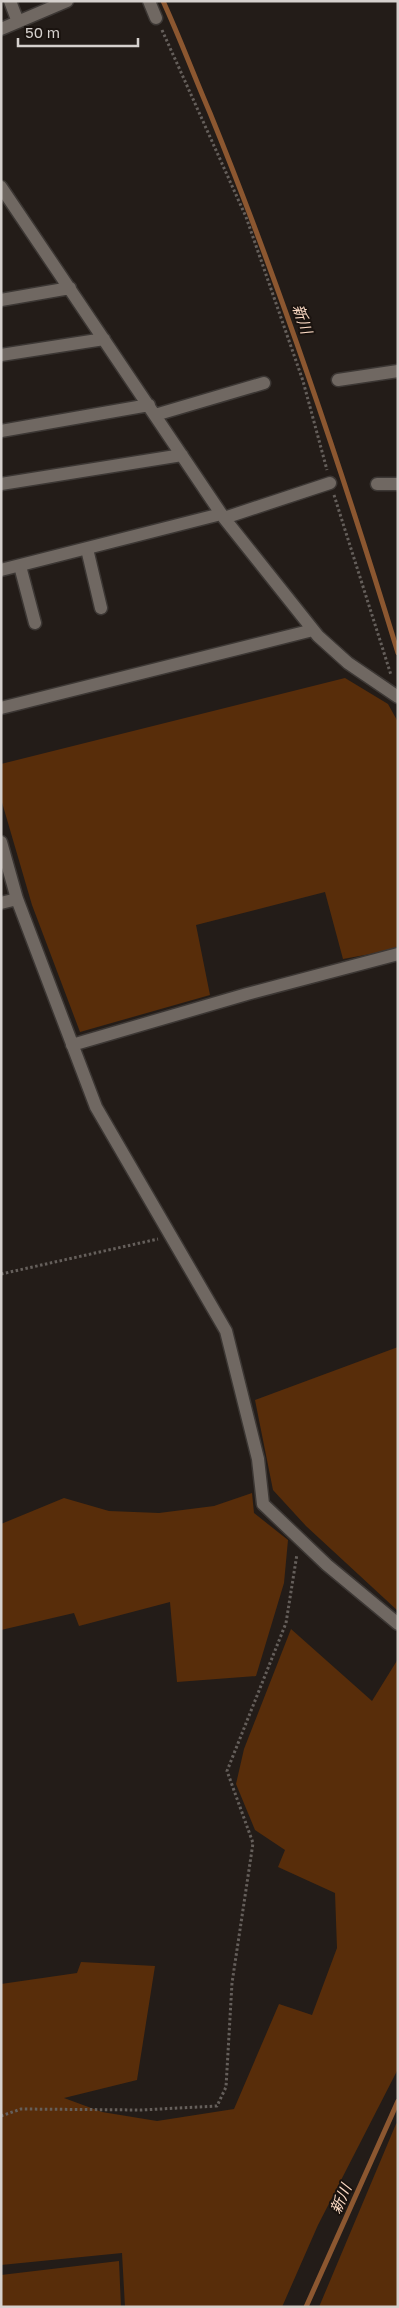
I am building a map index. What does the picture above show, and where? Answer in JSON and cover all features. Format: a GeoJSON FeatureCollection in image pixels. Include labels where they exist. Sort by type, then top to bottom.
{"type":"FeatureCollection","features":[{"type":"Feature","properties":{"kind":"street"},"geometry":{"type":"LineString","coordinates":[[10,1],[18,22]]}},
{"type":"Feature","properties":{"kind":"street"},"geometry":{"type":"LineString","coordinates":[[1,29],[66,1]]}},
{"type":"Feature","properties":{"kind":"street"},"geometry":{"type":"LineString","coordinates":[[149,1],[156,18]]}},
{"type":"Feature","properties":{"kind":"street"},"geometry":{"type":"LineString","coordinates":[[1,187],[223,516],[313,630],[348,663],[398,697]]}},
{"type":"Feature","properties":{"kind":"street"},"geometry":{"type":"LineString","coordinates":[[1,300],[70,288]]}},
{"type":"Feature","properties":{"kind":"street"},"geometry":{"type":"LineString","coordinates":[[1,355],[104,339]]}},
{"type":"Feature","properties":{"kind":"street"},"geometry":{"type":"LineString","coordinates":[[338,380],[398,371]]}},
{"type":"Feature","properties":{"kind":"street"},"geometry":{"type":"LineString","coordinates":[[1,431],[152,410],[264,383]]}},
{"type":"Feature","properties":{"kind":"street"},"geometry":{"type":"LineString","coordinates":[[1,484],[182,455]]}},
{"type":"Feature","properties":{"kind":"street"},"geometry":{"type":"LineString","coordinates":[[1,570],[223,516],[330,483]]}},
{"type":"Feature","properties":{"kind":"street"},"geometry":{"type":"LineString","coordinates":[[377,484],[398,484]]}},
{"type":"Feature","properties":{"kind":"street"},"geometry":{"type":"LineString","coordinates":[[87,549],[101,608]]}},
{"type":"Feature","properties":{"kind":"street"},"geometry":{"type":"LineString","coordinates":[[20,566],[35,623]]}},
{"type":"Feature","properties":{"kind":"street"},"geometry":{"type":"LineString","coordinates":[[1,708],[313,630]]}},
{"type":"Feature","properties":{"kind":"street"},"geometry":{"type":"LineString","coordinates":[[1,842],[17,899],[96,1107],[226,1331],[258,1459],[263,1504],[326,1565],[398,1624]]}},
{"type":"Feature","properties":{"kind":"street"},"geometry":{"type":"LineString","coordinates":[[1,903],[17,899]]}},
{"type":"Feature","properties":{"kind":"street"},"geometry":{"type":"LineString","coordinates":[[72,1045],[247,994],[398,954]]}},
{"type":"Feature","properties":{"kind":"path"},"geometry":{"type":"LineString","coordinates":[[156,18],[246,217],[303,382],[330,483],[392,677]]}},
{"type":"Feature","properties":{"kind":"path"},"geometry":{"type":"LineString","coordinates":[[1,1274],[171,1236]]}},
{"type":"Feature","properties":{"kind":"path"},"geometry":{"type":"LineString","coordinates":[[1,2116],[21,2109],[141,2110],[217,2106],[226,2087],[232,1983],[253,1843],[227,1771],[286,1623],[299,1539]]}},
{"type":"Feature","properties":{"kind":"shaded area"},"geometry":{"type":"Polygon","coordinates":[[[345,678],[388,704],[398,722],[398,949],[343,959],[325,892],[196,925],[210,995],[80,1032],[32,905],[1,799],[1,764],[345,678]]]}},
{"type":"Feature","properties":{"kind":"shaded area"},"geometry":{"type":"Polygon","coordinates":[[[398,1347],[398,1611],[306,1526],[273,1490],[255,1400],[398,1347]]]}},
{"type":"Feature","properties":{"kind":"shaded area"},"geometry":{"type":"Polygon","coordinates":[[[252,1493],[254,1513],[288,1540],[284,1583],[256,1676],[177,1682],[170,1602],[79,1626],[74,1613],[1,1630],[1,1524],[64,1498],[109,1511],[159,1513],[214,1506],[252,1493]]]}},
{"type":"Feature","properties":{"kind":"shaded area"},"geometry":{"type":"Polygon","coordinates":[[[291,1629],[372,1701],[398,1659],[398,2069],[318,2225],[282,2307],[125,2307],[122,2253],[1,2265],[1,1984],[77,1973],[81,1962],[155,1966],[137,2080],[64,2098],[102,2112],[157,2121],[234,2109],[279,2004],[312,2015],[337,1948],[335,1893],[278,1867],[285,1850],[255,1830],[236,1784],[244,1749],[291,1629]]]}},
{"type":"Feature","properties":{"kind":"shaded area"},"geometry":{"type":"Polygon","coordinates":[[[398,2122],[398,2307],[319,2307],[396,2124],[398,2122]]]}},
{"type":"Feature","properties":{"kind":"shaded area"},"geometry":{"type":"Polygon","coordinates":[[[119,2261],[121,2307],[1,2307],[1,2275],[119,2261]]]}},
{"type":"Feature","properties":{"kind":"waterway","name":"新川"},"geometry":{"type":"LineString","coordinates":[[163,1],[210,113],[262,246],[333,448],[398,653]]}},
{"type":"Feature","properties":{"kind":"waterway","name":"新川"},"geometry":{"type":"LineString","coordinates":[[306,2307],[398,2101]]}}]}
